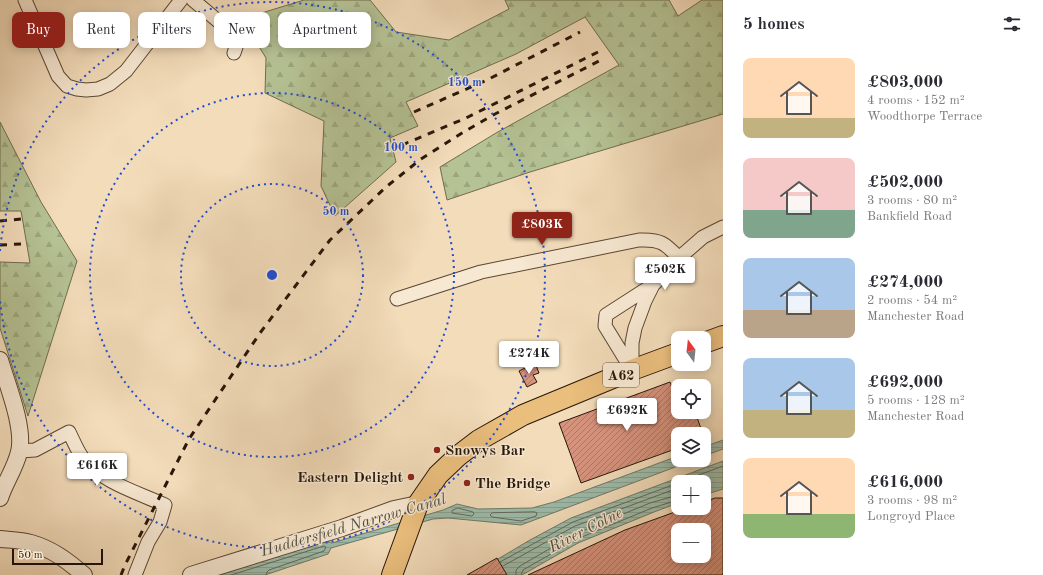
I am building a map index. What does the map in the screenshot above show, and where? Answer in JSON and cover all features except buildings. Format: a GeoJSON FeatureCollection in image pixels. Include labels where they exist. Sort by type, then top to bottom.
{"type":"FeatureCollection","features":[{"type":"Feature","properties":{"kind":"main road"},"geometry":{"type":"LineString","coordinates":[[711,340],[723,336]]}},
{"type":"Feature","properties":{"kind":"main road","name":"A62"},"geometry":{"type":"LineString","coordinates":[[392,575],[417,507],[438,475],[458,456],[479,440],[528,413],[671,356]]}},
{"type":"Feature","properties":{"kind":"street"},"geometry":{"type":"LineString","coordinates":[[25,0],[58,76],[67,86],[77,90],[86,90],[98,89],[110,84],[126,71],[181,0]]}},
{"type":"Feature","properties":{"kind":"street"},"geometry":{"type":"LineString","coordinates":[[193,0],[236,36],[237,44],[234,53]]}},
{"type":"Feature","properties":{"kind":"street"},"geometry":{"type":"LineString","coordinates":[[632,370],[632,343],[635,328],[644,301],[653,285],[678,258],[703,237],[723,227]]}},
{"type":"Feature","properties":{"kind":"street"},"geometry":{"type":"LineString","coordinates":[[397,299],[481,272],[639,240],[651,240],[666,244],[678,258]]}},
{"type":"Feature","properties":{"kind":"street"},"geometry":{"type":"LineString","coordinates":[[632,370],[606,326],[606,315],[653,285]]}},
{"type":"Feature","properties":{"kind":"street"},"geometry":{"type":"LineString","coordinates":[[0,360],[16,413],[20,434],[20,451],[15,466],[0,497]]}},
{"type":"Feature","properties":{"kind":"street"},"geometry":{"type":"LineString","coordinates":[[20,451],[35,450],[69,432],[82,456],[96,471],[106,478],[166,505],[160,522],[148,542],[134,575]]}},
{"type":"Feature","properties":{"kind":"street"},"geometry":{"type":"LineString","coordinates":[[191,575],[342,528],[394,509],[417,507]]}},
{"type":"Feature","properties":{"kind":"street"},"geometry":{"type":"LineString","coordinates":[[0,538],[30,543],[52,551],[84,575]]}},
{"type":"Feature","properties":{"kind":"green space"},"geometry":{"type":"Polygon","coordinates":[[[304,0],[370,0],[396,32],[449,40],[509,9],[505,0],[669,0],[678,16],[702,0],[723,0],[723,114],[530,172],[447,200],[440,167],[496,133],[619,65],[585,17],[516,54],[406,102],[418,126],[390,138],[396,162],[335,216],[321,186],[324,121],[265,93],[266,58],[260,48],[270,48],[270,12],[265,12],[304,0]]]}},
{"type":"Feature","properties":{"kind":"green space"},"geometry":{"type":"Polygon","coordinates":[[[0,122],[41,202],[77,261],[28,416],[0,328],[0,262],[30,263],[21,211],[0,211],[0,122]]]}},
{"type":"Feature","properties":{"kind":"water"},"geometry":{"type":"Polygon","coordinates":[[[723,440],[723,449],[711,453],[711,444],[723,440]]]}},
{"type":"Feature","properties":{"kind":"water"},"geometry":{"type":"Polygon","coordinates":[[[671,459],[671,467],[675,467],[521,525],[448,518],[433,519],[331,548],[328,554],[265,575],[218,575],[327,541],[332,543],[443,510],[457,504],[478,509],[532,508],[554,502],[671,459]]]}},
{"type":"Feature","properties":{"kind":"water"},"geometry":{"type":"Polygon","coordinates":[[[723,461],[723,489],[711,493],[711,475],[686,475],[707,467],[711,467],[711,466],[723,461]]]}},
{"type":"Feature","properties":{"kind":"water","name":"River Colne"},"geometry":{"type":"Polygon","coordinates":[[[671,480],[671,506],[578,543],[522,575],[471,575],[530,540],[571,518],[671,480]]]}},
{"type":"Feature","properties":{"kind":"railway"},"geometry":{"type":"LineString","coordinates":[[414,112],[487,80],[580,32]]}},
{"type":"Feature","properties":{"kind":"railway"},"geometry":{"type":"LineString","coordinates":[[402,145],[466,118],[598,52]]}},
{"type":"Feature","properties":{"kind":"railway"},"geometry":{"type":"LineString","coordinates":[[121,575],[189,439],[260,333],[330,240],[386,187],[421,159],[495,114],[603,59]]}},
{"type":"Feature","properties":{"kind":"railway"},"geometry":{"type":"LineString","coordinates":[[0,221],[21,219]]}},
{"type":"Feature","properties":{"kind":"railway"},"geometry":{"type":"LineString","coordinates":[[0,245],[22,244]]}},
{"type":"Feature","properties":{"kind":"place","name":"Snowys Bar"},"geometry":{"type":"Point","coordinates":[437,450]}},
{"type":"Feature","properties":{"kind":"place","name":"Eastern Delight"},"geometry":{"type":"Point","coordinates":[411,477]}},
{"type":"Feature","properties":{"kind":"place","name":"The Bridge"},"geometry":{"type":"Point","coordinates":[467,483]}},
{"type":"Feature","properties":{"kind":"water label","name":"Huddersfield Narrow Canal"},"geometry":{"type":"Point","coordinates":[353,524]}}]}
